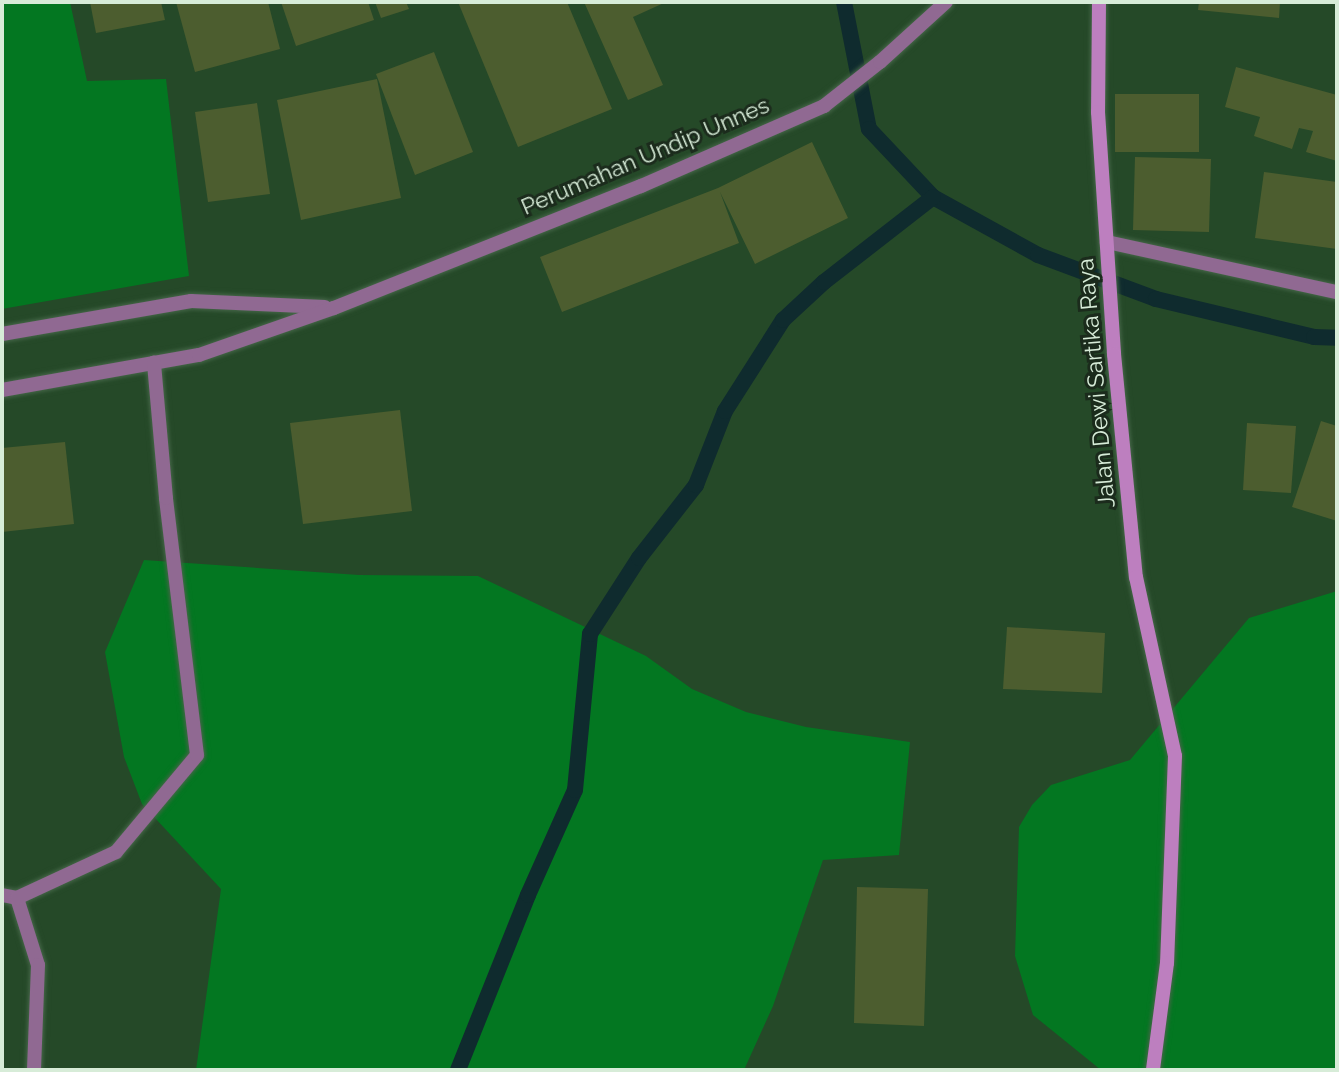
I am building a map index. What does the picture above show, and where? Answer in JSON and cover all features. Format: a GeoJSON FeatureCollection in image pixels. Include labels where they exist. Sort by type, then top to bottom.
{"type":"FeatureCollection","features":[{"type":"Feature","properties":{"kind":"main road","name":"Jalan Dewi Sartika Raya"},"geometry":{"type":"LineString","coordinates":[[1099,2],[1098,112],[1114,354],[1136,577],[1175,756],[1167,964],[1153,1070]]}},
{"type":"Feature","properties":{"kind":"street","name":"Perumahan Undip Unnes"},"geometry":{"type":"LineString","coordinates":[[2,390],[199,355],[334,308],[641,187],[824,106],[880,62],[946,2]]}},
{"type":"Feature","properties":{"kind":"street"},"geometry":{"type":"LineString","coordinates":[[1107,242],[1337,292]]}},
{"type":"Feature","properties":{"kind":"street","name":"Perumahan Undip Unnes"},"geometry":{"type":"LineString","coordinates":[[2,334],[191,301],[334,308]]}},
{"type":"Feature","properties":{"kind":"street"},"geometry":{"type":"LineString","coordinates":[[2,895],[17,898],[116,852],[197,755],[166,498],[154,363]]}},
{"type":"Feature","properties":{"kind":"street"},"geometry":{"type":"LineString","coordinates":[[17,898],[38,965],[34,1070]]}},
{"type":"Feature","properties":{"kind":"green space"},"geometry":{"type":"Polygon","coordinates":[[[2,2],[70,2],[87,81],[166,79],[189,276],[2,309],[2,2]]]}},
{"type":"Feature","properties":{"kind":"green space"},"geometry":{"type":"Polygon","coordinates":[[[144,560],[359,575],[478,576],[646,656],[692,689],[746,712],[806,727],[910,742],[899,855],[823,860],[773,1006],[744,1070],[196,1070],[221,889],[142,804],[124,757],[105,652],[144,560]]]}},
{"type":"Feature","properties":{"kind":"green space"},"geometry":{"type":"Polygon","coordinates":[[[1337,591],[1337,1070],[1101,1070],[1033,1015],[1015,956],[1019,827],[1032,805],[1051,785],[1130,760],[1249,618],[1337,591]]]}},
{"type":"Feature","properties":{"kind":"building"},"geometry":{"type":"Polygon","coordinates":[[[90,2],[161,2],[165,20],[96,33],[90,2]]]}},
{"type":"Feature","properties":{"kind":"building"},"geometry":{"type":"Polygon","coordinates":[[[176,2],[268,2],[280,49],[195,72],[176,2]]]}},
{"type":"Feature","properties":{"kind":"building"},"geometry":{"type":"Polygon","coordinates":[[[281,2],[368,2],[374,20],[296,46],[281,2]]]}},
{"type":"Feature","properties":{"kind":"building"},"geometry":{"type":"Polygon","coordinates":[[[375,2],[406,2],[409,9],[381,18],[375,2]]]}},
{"type":"Feature","properties":{"kind":"building"},"geometry":{"type":"Polygon","coordinates":[[[458,2],[567,2],[612,109],[518,147],[458,2]]]}},
{"type":"Feature","properties":{"kind":"building"},"geometry":{"type":"Polygon","coordinates":[[[584,2],[666,2],[633,17],[663,85],[628,100],[584,2]]]}},
{"type":"Feature","properties":{"kind":"building"},"geometry":{"type":"Polygon","coordinates":[[[1199,2],[1280,2],[1279,18],[1198,10],[1199,2]]]}},
{"type":"Feature","properties":{"kind":"building"},"geometry":{"type":"Polygon","coordinates":[[[434,52],[473,152],[415,175],[376,74],[434,52]]]}},
{"type":"Feature","properties":{"kind":"building"},"geometry":{"type":"Polygon","coordinates":[[[1236,67],[1337,95],[1337,161],[1306,152],[1313,131],[1299,128],[1292,149],[1254,136],[1260,117],[1225,107],[1236,67]]]}},
{"type":"Feature","properties":{"kind":"building"},"geometry":{"type":"Polygon","coordinates":[[[377,79],[401,198],[301,220],[277,100],[377,79]]]}},
{"type":"Feature","properties":{"kind":"building"},"geometry":{"type":"Polygon","coordinates":[[[1115,94],[1199,94],[1199,152],[1115,152],[1115,94]]]}},
{"type":"Feature","properties":{"kind":"building"},"geometry":{"type":"Polygon","coordinates":[[[257,103],[270,194],[208,202],[195,112],[257,103]]]}},
{"type":"Feature","properties":{"kind":"building"},"geometry":{"type":"Polygon","coordinates":[[[812,142],[848,218],[755,264],[720,192],[739,243],[562,312],[540,257],[718,188],[812,142]]]}},
{"type":"Feature","properties":{"kind":"building"},"geometry":{"type":"Polygon","coordinates":[[[1135,157],[1211,159],[1209,232],[1133,230],[1135,157]]]}},
{"type":"Feature","properties":{"kind":"building"},"geometry":{"type":"Polygon","coordinates":[[[1264,172],[1337,182],[1337,249],[1255,238],[1264,172]]]}},
{"type":"Feature","properties":{"kind":"building"},"geometry":{"type":"Polygon","coordinates":[[[400,410],[412,511],[303,524],[290,423],[400,410]]]}},
{"type":"Feature","properties":{"kind":"building"},"geometry":{"type":"Polygon","coordinates":[[[1321,421],[1337,426],[1337,521],[1292,507],[1321,421]]]}},
{"type":"Feature","properties":{"kind":"building"},"geometry":{"type":"Polygon","coordinates":[[[1247,423],[1296,426],[1291,493],[1243,490],[1247,423]]]}},
{"type":"Feature","properties":{"kind":"building"},"geometry":{"type":"Polygon","coordinates":[[[65,442],[74,524],[2,532],[2,448],[65,442]]]}},
{"type":"Feature","properties":{"kind":"building"},"geometry":{"type":"Polygon","coordinates":[[[1007,627],[1105,633],[1102,693],[1003,689],[1007,627]]]}},
{"type":"Feature","properties":{"kind":"building"},"geometry":{"type":"Polygon","coordinates":[[[857,887],[928,889],[924,1026],[854,1023],[857,887]]]}},
{"type":"Feature","properties":{"kind":"waterway"},"geometry":{"type":"LineString","coordinates":[[844,2],[869,129],[933,197],[1038,255],[1156,299],[1314,337],[1337,338]]}},
{"type":"Feature","properties":{"kind":"waterway"},"geometry":{"type":"LineString","coordinates":[[458,1070],[528,895],[575,790],[590,634],[639,558],[696,485],[725,411],[783,320],[824,282],[933,197]]}}]}
